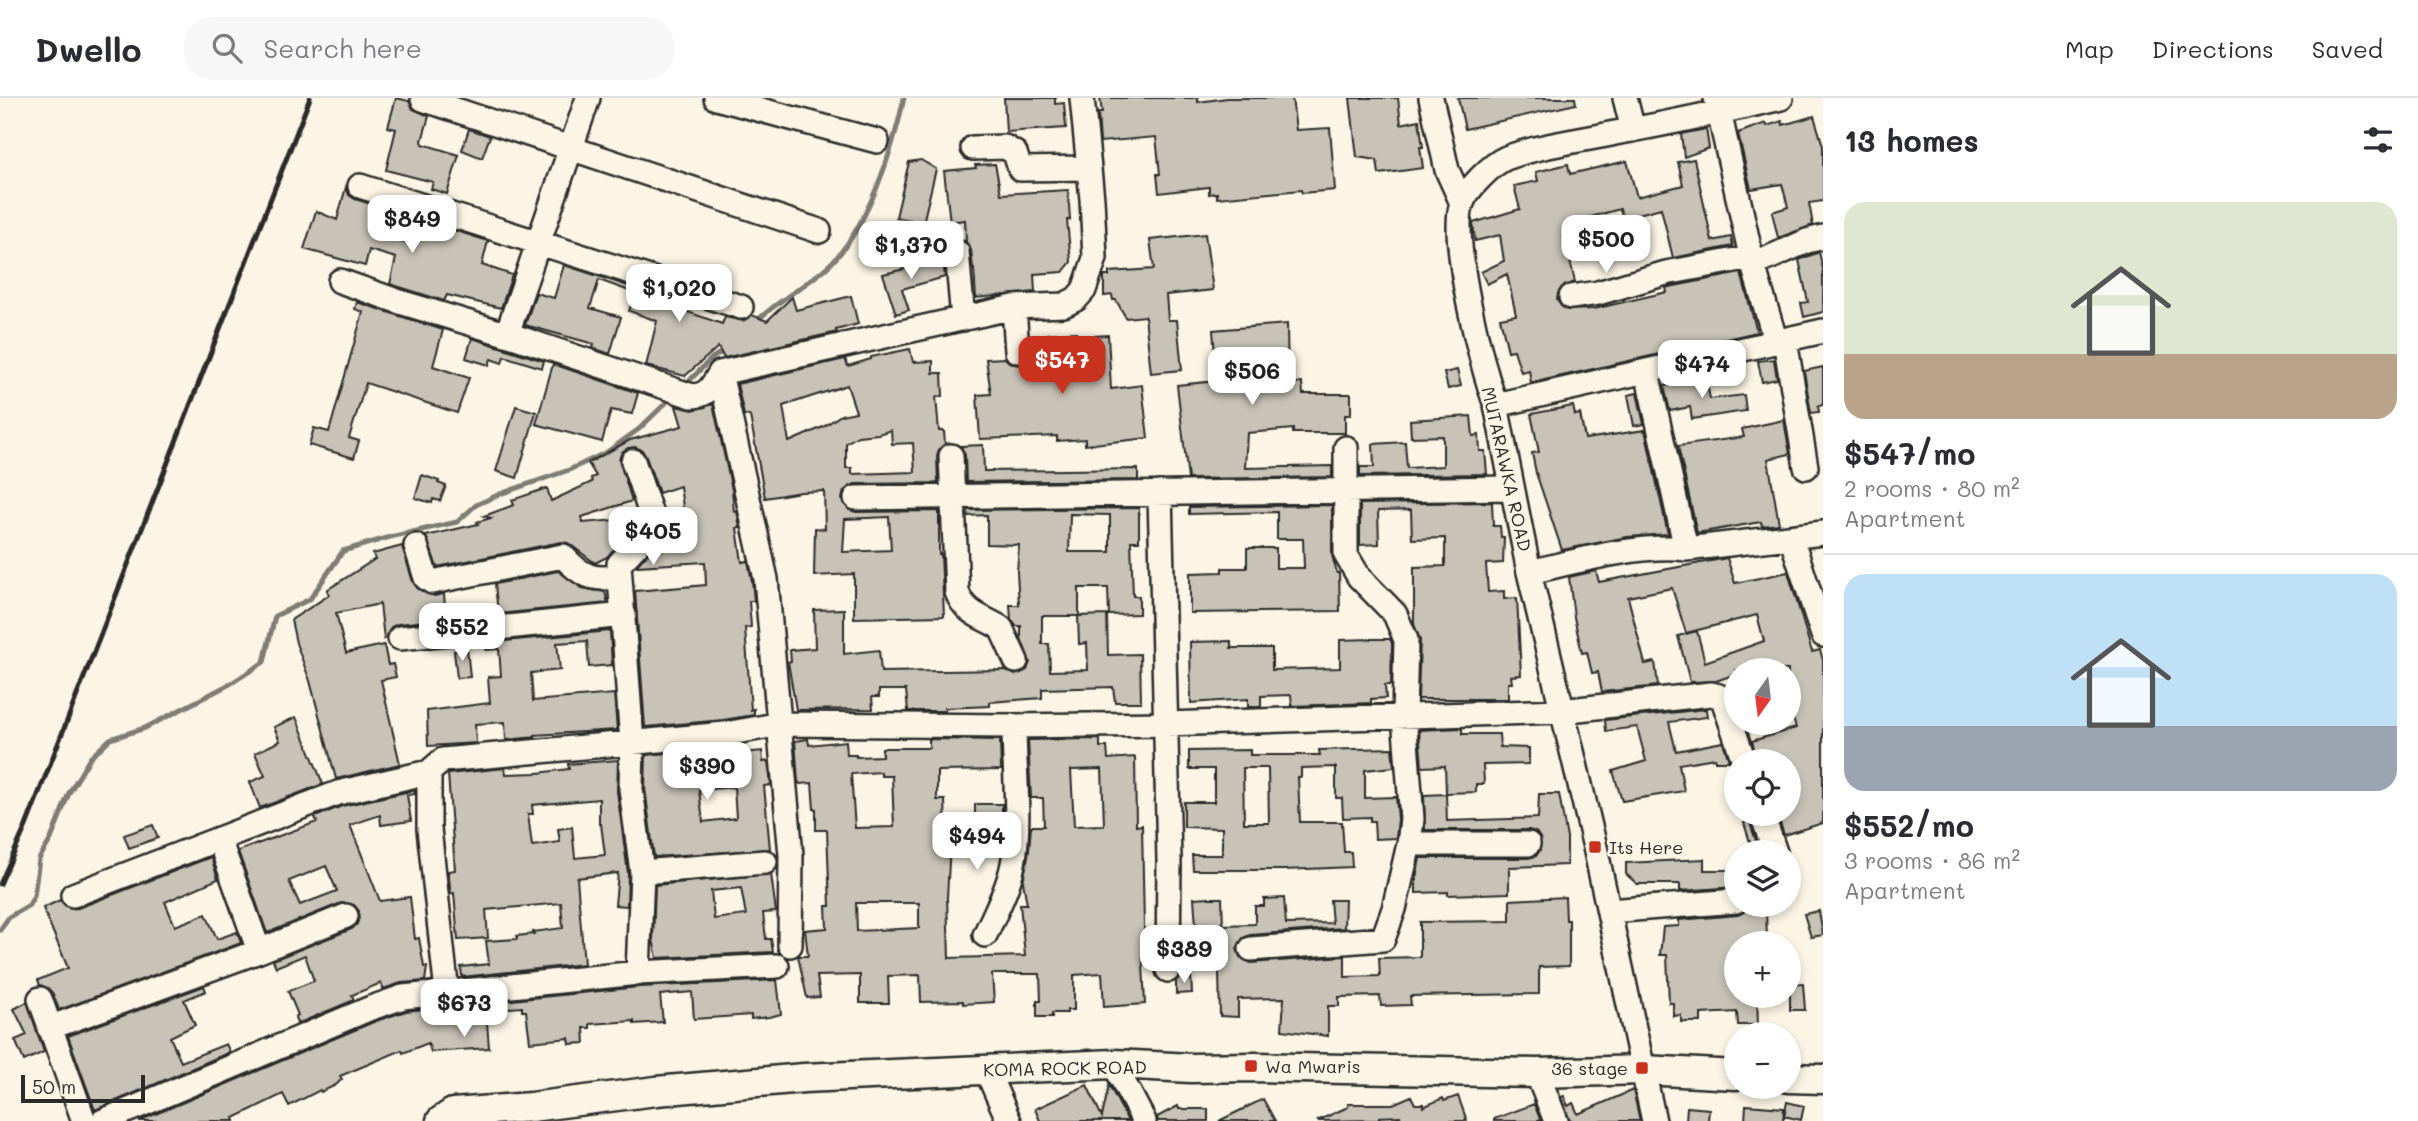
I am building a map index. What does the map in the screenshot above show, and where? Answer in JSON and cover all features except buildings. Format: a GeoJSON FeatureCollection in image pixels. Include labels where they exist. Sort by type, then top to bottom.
{"type":"FeatureCollection","features":[{"type":"Feature","properties":{"kind":"main road","name":"KOMA ROCK ROAD"},"geometry":{"type":"LineString","coordinates":[[441,1121],[453,1113],[531,1107],[656,1091],[804,1079],[1114,1064],[1191,1068],[1537,1073],[1644,1070],[1724,1074]]}},
{"type":"Feature","properties":{"kind":"main road"},"geometry":{"type":"LineString","coordinates":[[1801,1078],[1823,1079]]}},
{"type":"Feature","properties":{"kind":"street"},"geometry":{"type":"LineString","coordinates":[[507,334],[588,98]]}},
{"type":"Feature","properties":{"kind":"street"},"geometry":{"type":"LineString","coordinates":[[716,98],[877,141]]}},
{"type":"Feature","properties":{"kind":"street"},"geometry":{"type":"LineString","coordinates":[[340,281],[700,396],[709,392],[720,373],[1014,307],[1064,305],[1076,299],[1084,290],[1095,258],[1082,98]]}},
{"type":"Feature","properties":{"kind":"street"},"geometry":{"type":"LineString","coordinates":[[1431,98],[1447,170],[1462,203]]}},
{"type":"Feature","properties":{"kind":"street"},"geometry":{"type":"LineString","coordinates":[[1625,98],[1633,130]]}},
{"type":"Feature","properties":{"kind":"street"},"geometry":{"type":"LineString","coordinates":[[1462,203],[1479,179],[1504,159],[1560,144],[1633,130],[1718,105],[1781,98]]}},
{"type":"Feature","properties":{"kind":"street"},"geometry":{"type":"LineString","coordinates":[[423,99],[819,231]]}},
{"type":"Feature","properties":{"kind":"street"},"geometry":{"type":"LineString","coordinates":[[1718,105],[1752,261],[1780,341],[1811,451]]}},
{"type":"Feature","properties":{"kind":"street"},"geometry":{"type":"LineString","coordinates":[[973,148],[1005,147],[1015,153],[1020,169],[1088,168]]}},
{"type":"Feature","properties":{"kind":"street"},"geometry":{"type":"LineString","coordinates":[[360,186],[741,307]]}},
{"type":"Feature","properties":{"kind":"street","name":"MUTARAWKA ROAD"},"geometry":{"type":"LineString","coordinates":[[1462,203],[1459,232],[1470,309],[1487,383],[1496,405],[1511,488],[1609,911],[1654,1121]]}},
{"type":"Feature","properties":{"kind":"street"},"geometry":{"type":"LineString","coordinates":[[1571,297],[1598,293],[1666,273],[1752,261],[1823,237]]}},
{"type":"Feature","properties":{"kind":"street"},"geometry":{"type":"LineString","coordinates":[[957,252],[963,319]]}},
{"type":"Feature","properties":{"kind":"street"},"geometry":{"type":"LineString","coordinates":[[1014,307],[1017,351]]}},
{"type":"Feature","properties":{"kind":"street"},"geometry":{"type":"LineString","coordinates":[[1496,405],[1823,331]]}},
{"type":"Feature","properties":{"kind":"street"},"geometry":{"type":"LineString","coordinates":[[1647,372],[1686,549]]}},
{"type":"Feature","properties":{"kind":"street"},"geometry":{"type":"LineString","coordinates":[[720,373],[766,579],[792,855],[790,945]]}},
{"type":"Feature","properties":{"kind":"street"},"geometry":{"type":"LineString","coordinates":[[1251,949],[1384,939],[1409,844],[1412,819],[1404,716],[1405,632],[1395,614],[1359,577],[1346,555],[1346,448]]}},
{"type":"Feature","properties":{"kind":"street"},"geometry":{"type":"LineString","coordinates":[[951,456],[957,593],[960,602],[975,616],[1001,628],[1016,662]]}},
{"type":"Feature","properties":{"kind":"street"},"geometry":{"type":"LineString","coordinates":[[633,461],[654,523],[619,564],[632,743],[631,789],[642,872],[638,973]]}},
{"type":"Feature","properties":{"kind":"street"},"geometry":{"type":"LineString","coordinates":[[856,498],[1511,488]]}},
{"type":"Feature","properties":{"kind":"street"},"geometry":{"type":"LineString","coordinates":[[1160,493],[1170,860],[1168,970]]}},
{"type":"Feature","properties":{"kind":"street"},"geometry":{"type":"LineString","coordinates":[[1530,572],[1601,556],[1823,533]]}},
{"type":"Feature","properties":{"kind":"street"},"geometry":{"type":"LineString","coordinates":[[1791,537],[1823,635]]}},
{"type":"Feature","properties":{"kind":"street"},"geometry":{"type":"LineString","coordinates":[[416,546],[426,578],[432,582],[563,556],[577,571],[595,579],[619,576]]}},
{"type":"Feature","properties":{"kind":"street"},"geometry":{"type":"LineString","coordinates":[[400,638],[624,615]]}},
{"type":"Feature","properties":{"kind":"street"},"geometry":{"type":"LineString","coordinates":[[73,895],[338,793],[429,772],[443,760],[725,734],[780,724],[1165,724],[1561,711],[1711,694],[1719,696],[1724,702],[1740,749]]}},
{"type":"Feature","properties":{"kind":"street"},"geometry":{"type":"LineString","coordinates":[[985,934],[1005,891],[1014,861],[1014,726]]}},
{"type":"Feature","properties":{"kind":"street"},"geometry":{"type":"LineString","coordinates":[[429,772],[429,829],[447,993]]}},
{"type":"Feature","properties":{"kind":"street"},"geometry":{"type":"LineString","coordinates":[[219,839],[259,951]]}},
{"type":"Feature","properties":{"kind":"street"},"geometry":{"type":"LineString","coordinates":[[1409,844],[1528,844]]}},
{"type":"Feature","properties":{"kind":"street"},"geometry":{"type":"LineString","coordinates":[[642,872],[765,862]]}},
{"type":"Feature","properties":{"kind":"street"},"geometry":{"type":"LineString","coordinates":[[1609,911],[1724,902]]}},
{"type":"Feature","properties":{"kind":"street"},"geometry":{"type":"LineString","coordinates":[[49,1028],[346,916]]}},
{"type":"Feature","properties":{"kind":"street"},"geometry":{"type":"LineString","coordinates":[[103,1121],[403,997],[638,973],[777,966]]}},
{"type":"Feature","properties":{"kind":"street"},"geometry":{"type":"LineString","coordinates":[[40,999],[84,1121]]}},
{"type":"Feature","properties":{"kind":"street"},"geometry":{"type":"LineString","coordinates":[[1114,1064],[1144,1121]]}},
{"type":"Feature","properties":{"kind":"street"},"geometry":{"type":"LineString","coordinates":[[986,1069],[1009,1121]]}},
{"type":"Feature","properties":{"kind":"street"},"geometry":{"type":"LineString","coordinates":[[1537,1073],[1556,1121]]}},
{"type":"Feature","properties":{"kind":"waterway"},"geometry":{"type":"LineString","coordinates":[[757,321],[826,268],[854,234],[885,165],[904,98]]}},
{"type":"Feature","properties":{"kind":"waterway"},"geometry":{"type":"LineString","coordinates":[[684,386],[712,358],[727,349]]}},
{"type":"Feature","properties":{"kind":"waterway"},"geometry":{"type":"LineString","coordinates":[[0,930],[9,917],[29,905],[34,896],[39,859],[51,839],[69,793],[90,758],[110,739],[145,728],[230,684],[264,662],[275,616],[310,599],[343,551],[457,522],[476,505],[569,470],[607,452],[639,429],[672,397]]}},
{"type":"Feature","properties":{"kind":"railway"},"geometry":{"type":"LineString","coordinates":[[0,884],[26,826],[310,98]]}},
{"type":"Feature","properties":{"kind":"place","name":"Its Here"},"geometry":{"type":"Point","coordinates":[1595,847]}},
{"type":"Feature","properties":{"kind":"place","name":"Wa Mwaris"},"geometry":{"type":"Point","coordinates":[1251,1066]}},
{"type":"Feature","properties":{"kind":"place","name":"36 stage"},"geometry":{"type":"Point","coordinates":[1642,1068]}}]}
